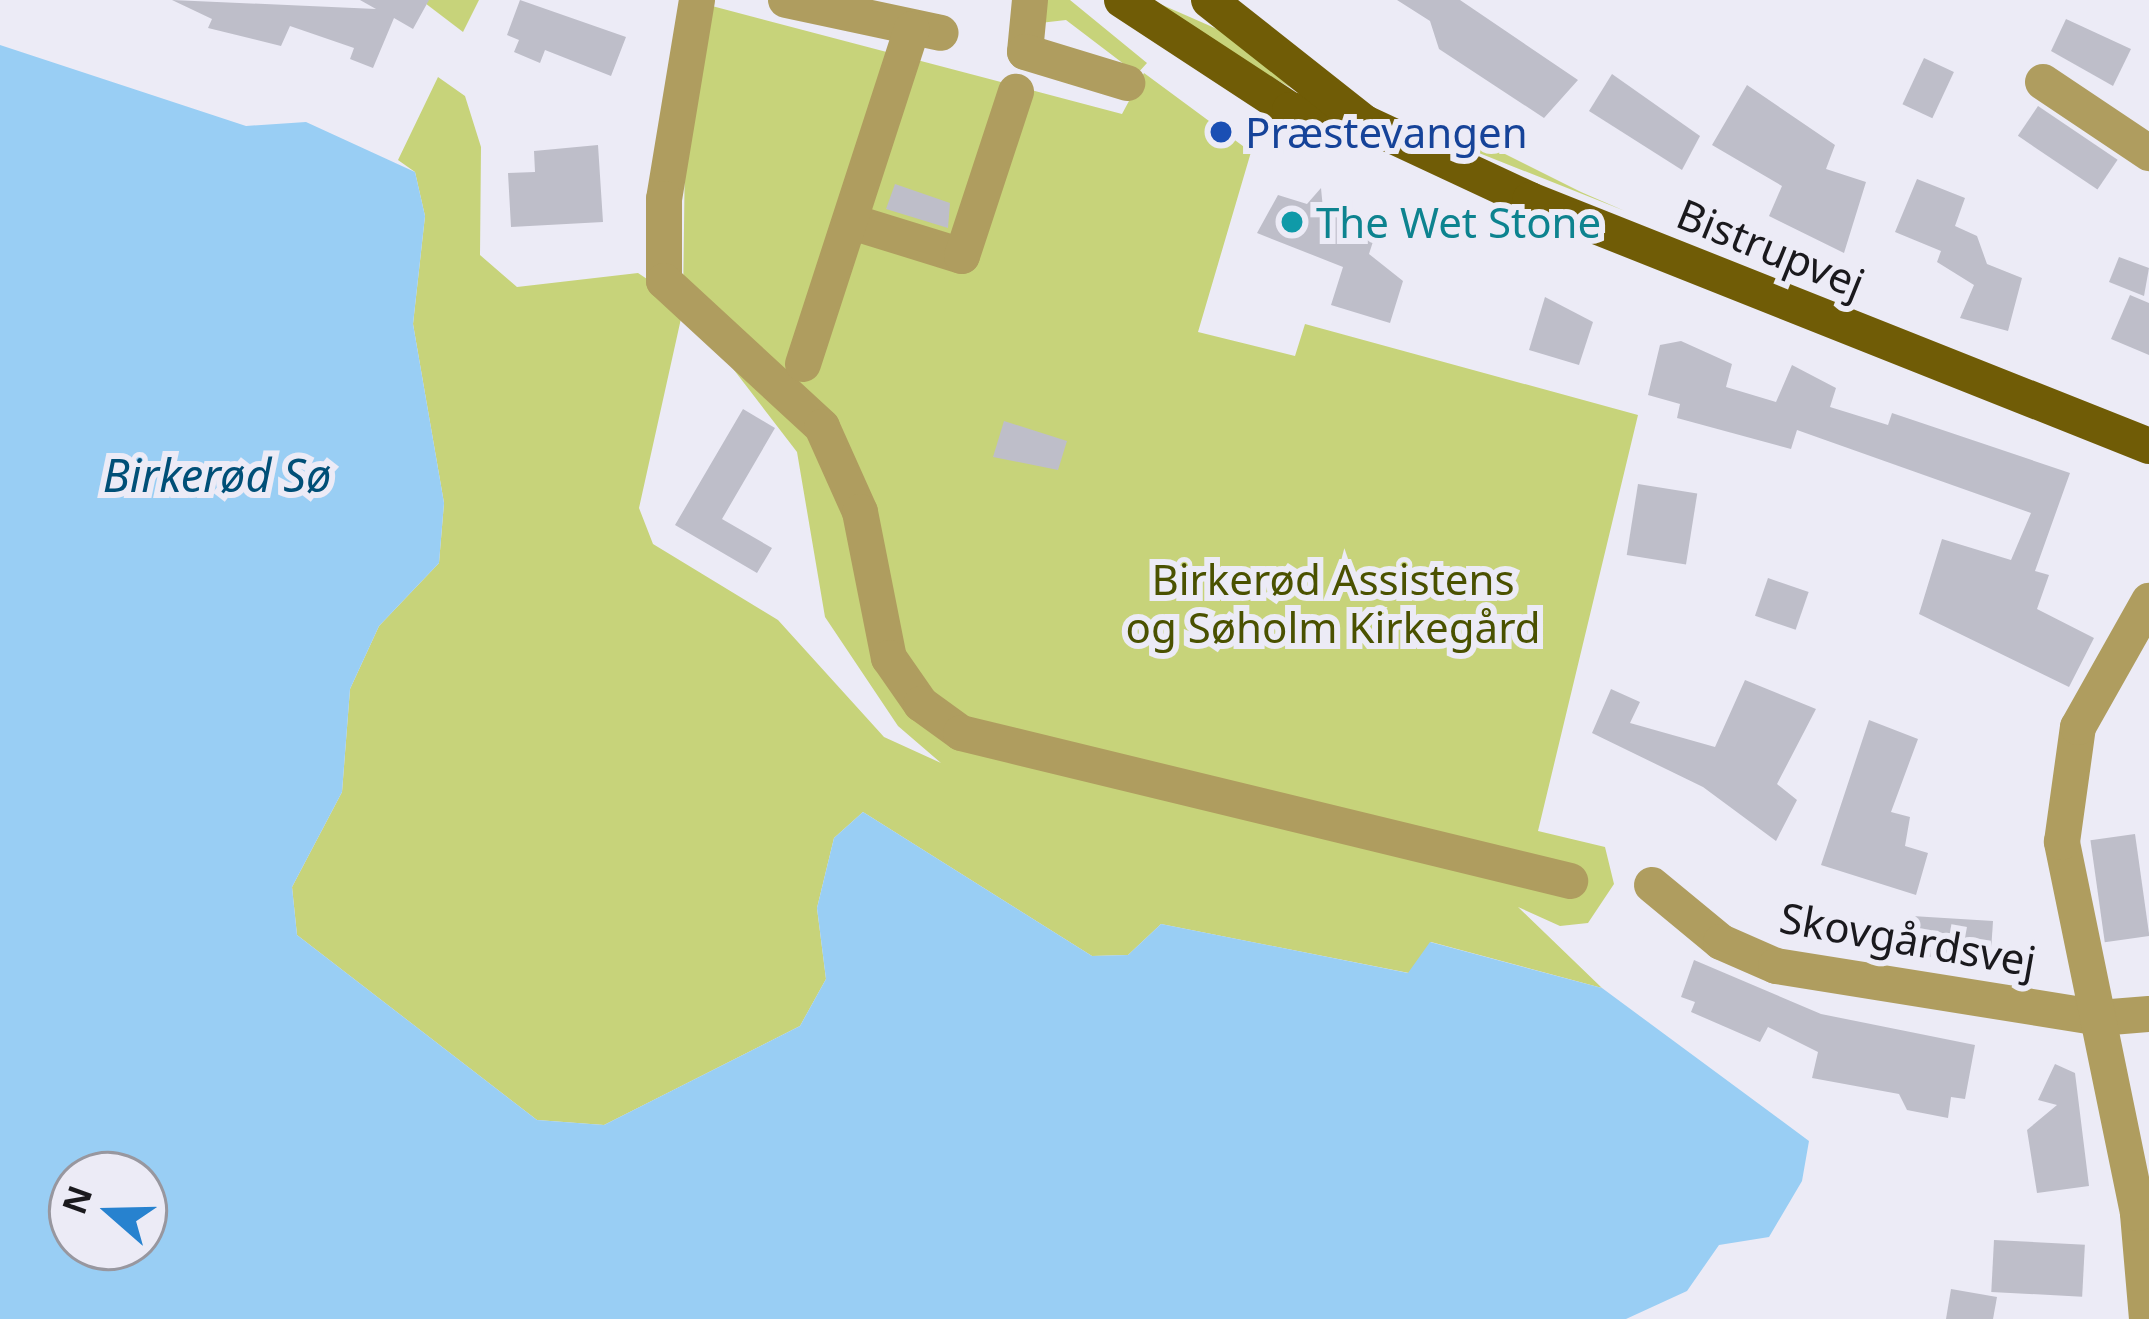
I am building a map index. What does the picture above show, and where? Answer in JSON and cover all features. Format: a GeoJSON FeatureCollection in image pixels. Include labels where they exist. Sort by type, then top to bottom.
{"type":"FeatureCollection","features":[{"type":"Feature","properties":{"kind":"main road","name":"Bistrupvej"},"geometry":{"type":"LineString","coordinates":[[1122,0],[1290,110],[1365,123]]}},
{"type":"Feature","properties":{"kind":"main road","name":"Bistrupvej"},"geometry":{"type":"LineString","coordinates":[[1210,0],[1365,123],[1529,200],[2149,446]]}},
{"type":"Feature","properties":{"kind":"street"},"geometry":{"type":"LineString","coordinates":[[697,0],[664,199],[664,281],[822,427],[860,512],[889,658],[921,704],[961,733],[1570,881]]}},
{"type":"Feature","properties":{"kind":"street"},"geometry":{"type":"LineString","coordinates":[[786,0],[926,31],[803,364]]}},
{"type":"Feature","properties":{"kind":"street"},"geometry":{"type":"LineString","coordinates":[[1030,0],[1025,52],[1126,83]]}},
{"type":"Feature","properties":{"kind":"street"},"geometry":{"type":"LineString","coordinates":[[2043,82],[2149,153]]}},
{"type":"Feature","properties":{"kind":"street"},"geometry":{"type":"LineString","coordinates":[[852,222],[962,256],[1016,92]]}},
{"type":"Feature","properties":{"kind":"street","name":"Skovgårdsvej"},"geometry":{"type":"LineString","coordinates":[[2147,1319],[2098,1018],[2062,842],[2062,785],[2078,728],[2149,602]]}},
{"type":"Feature","properties":{"kind":"street","name":"Skovgårdsvej"},"geometry":{"type":"LineString","coordinates":[[1652,885],[1721,942],[1776,966],[2098,1018]]}},
{"type":"Feature","properties":{"kind":"street"},"geometry":{"type":"LineString","coordinates":[[2098,1018],[2149,1014]]}},
{"type":"Feature","properties":{"kind":"green space"},"geometry":{"type":"Polygon","coordinates":[[[421,0],[479,0],[463,32],[421,0]]]}},
{"type":"Feature","properties":{"kind":"green space"},"geometry":{"type":"Polygon","coordinates":[[[1045,0],[1070,0],[1147,63],[1137,74],[1066,20],[1040,23],[1045,0]]]}},
{"type":"Feature","properties":{"kind":"green space"},"geometry":{"type":"Polygon","coordinates":[[[1151,0],[1233,36],[1291,88],[1253,66],[1151,0]]]}},
{"type":"Feature","properties":{"kind":"green space","name":"Birkerød Assistens og Søholm Kirkegård"},"geometry":{"type":"Polygon","coordinates":[[[712,6],[1122,114],[1144,73],[1251,152],[1198,332],[1295,356],[1305,324],[1638,415],[1538,831],[1605,847],[1614,884],[1588,923],[1560,926],[1518,907],[1602,988],[1431,942],[1409,973],[1161,924],[1128,955],[1092,956],[863,812],[834,838],[817,908],[826,979],[800,1026],[604,1125],[537,1120],[297,935],[292,887],[342,792],[350,689],[379,626],[439,563],[444,503],[413,324],[425,216],[415,172],[398,160],[438,77],[465,96],[481,147],[480,255],[517,287],[638,273],[683,303],[685,150],[712,6]],[[684,305],[639,508],[653,544],[778,620],[884,737],[941,763],[898,726],[825,617],[797,452],[684,305]]]}},
{"type":"Feature","properties":{"kind":"green space"},"geometry":{"type":"Polygon","coordinates":[[[1479,141],[1581,192],[1625,211],[1474,151],[1479,141]]]}},
{"type":"Feature","properties":{"kind":"water","name":"Birkerød Sø"},"geometry":{"type":"Polygon","coordinates":[[[0,45],[246,126],[306,122],[415,172],[425,216],[413,324],[444,503],[439,563],[379,626],[350,689],[342,792],[292,887],[297,935],[537,1120],[604,1125],[800,1026],[826,979],[817,908],[834,838],[863,812],[1092,956],[1128,955],[1161,924],[1408,973],[1430,942],[1602,988],[1809,1141],[1802,1181],[1769,1237],[1719,1245],[1687,1291],[1626,1319],[0,1319],[0,45]]]}},
{"type":"Feature","properties":{"kind":"building"},"geometry":{"type":"Polygon","coordinates":[[[172,0],[376,9],[360,0],[429,0],[413,29],[394,18],[373,68],[350,59],[354,48],[290,26],[281,46],[208,28],[212,19],[172,0]]]}},
{"type":"Feature","properties":{"kind":"building"},"geometry":{"type":"Polygon","coordinates":[[[520,0],[626,37],[611,76],[545,50],[540,63],[514,52],[519,40],[507,35],[520,0]]]}},
{"type":"Feature","properties":{"kind":"building"},"geometry":{"type":"Polygon","coordinates":[[[1397,0],[1460,0],[1578,80],[1544,118],[1439,49],[1430,21],[1397,0]]]}},
{"type":"Feature","properties":{"kind":"building"},"geometry":{"type":"Polygon","coordinates":[[[2066,19],[2131,49],[2113,86],[2051,51],[2066,19]]]}},
{"type":"Feature","properties":{"kind":"building"},"geometry":{"type":"Polygon","coordinates":[[[1924,58],[1954,72],[1932,118],[1902,104],[1924,58]]]}},
{"type":"Feature","properties":{"kind":"building"},"geometry":{"type":"Polygon","coordinates":[[[1612,74],[1700,136],[1682,170],[1589,111],[1612,74]]]}},
{"type":"Feature","properties":{"kind":"building"},"geometry":{"type":"Polygon","coordinates":[[[1747,85],[1835,145],[1826,169],[1866,182],[1844,253],[1769,216],[1782,186],[1712,145],[1747,85]]]}},
{"type":"Feature","properties":{"kind":"building"},"geometry":{"type":"Polygon","coordinates":[[[2038,106],[2118,160],[2097,190],[2018,136],[2038,106]]]}},
{"type":"Feature","properties":{"kind":"building"},"geometry":{"type":"Polygon","coordinates":[[[598,145],[603,222],[511,227],[508,173],[535,172],[534,151],[598,145]]]}},
{"type":"Feature","properties":{"kind":"building"},"geometry":{"type":"Polygon","coordinates":[[[1917,179],[1965,198],[1955,226],[1977,236],[1987,264],[2022,278],[2008,331],[1960,318],[1974,285],[1937,262],[1941,251],[1895,232],[1917,179]]]}},
{"type":"Feature","properties":{"kind":"building"},"geometry":{"type":"Polygon","coordinates":[[[895,184],[950,203],[948,228],[886,209],[895,184]]]}},
{"type":"Feature","properties":{"kind":"building"},"geometry":{"type":"Polygon","coordinates":[[[1321,188],[1323,209],[1377,229],[1369,254],[1403,281],[1390,323],[1331,305],[1343,267],[1257,233],[1278,195],[1307,204],[1321,188]]]}},
{"type":"Feature","properties":{"kind":"building"},"geometry":{"type":"Polygon","coordinates":[[[2119,257],[2149,268],[2144,296],[2109,282],[2119,257]]]}},
{"type":"Feature","properties":{"kind":"building"},"geometry":{"type":"Polygon","coordinates":[[[2130,295],[2149,303],[2149,355],[2111,339],[2130,295]]]}},
{"type":"Feature","properties":{"kind":"building"},"geometry":{"type":"Polygon","coordinates":[[[1545,297],[1593,322],[1579,365],[1529,350],[1545,297]]]}},
{"type":"Feature","properties":{"kind":"building"},"geometry":{"type":"Polygon","coordinates":[[[1681,341],[1732,364],[1726,387],[1776,402],[1792,365],[1836,388],[1830,407],[1888,425],[1892,413],[2070,473],[2035,571],[2049,575],[2037,609],[2094,638],[2069,687],[1919,614],[1942,539],[2011,560],[2031,513],[1797,430],[1791,449],[1677,418],[1680,404],[1648,395],[1660,345],[1681,341]]]}},
{"type":"Feature","properties":{"kind":"building"},"geometry":{"type":"Polygon","coordinates":[[[743,409],[775,428],[722,519],[772,548],[757,573],[675,525],[743,409]]]}},
{"type":"Feature","properties":{"kind":"building"},"geometry":{"type":"Polygon","coordinates":[[[1004,421],[1067,441],[1058,470],[993,457],[1004,421]]]}},
{"type":"Feature","properties":{"kind":"building"},"geometry":{"type":"Polygon","coordinates":[[[1638,484],[1697,493],[1686,564],[1627,555],[1638,484]]]}},
{"type":"Feature","properties":{"kind":"building"},"geometry":{"type":"Polygon","coordinates":[[[1768,578],[1809,592],[1796,630],[1755,616],[1768,578]]]}},
{"type":"Feature","properties":{"kind":"building"},"geometry":{"type":"Polygon","coordinates":[[[1745,680],[1816,709],[1777,784],[1797,800],[1776,841],[1703,787],[1592,733],[1611,689],[1640,702],[1630,723],[1715,747],[1745,680]]]}},
{"type":"Feature","properties":{"kind":"building"},"geometry":{"type":"Polygon","coordinates":[[[1869,720],[1918,739],[1891,812],[1910,817],[1905,846],[1928,853],[1916,895],[1821,865],[1869,720]]]}},
{"type":"Feature","properties":{"kind":"building"},"geometry":{"type":"Polygon","coordinates":[[[2135,834],[2149,936],[2105,942],[2090,840],[2135,834]]]}},
{"type":"Feature","properties":{"kind":"building"},"geometry":{"type":"Polygon","coordinates":[[[1912,916],[1993,921],[1990,967],[1909,953],[1912,916]]]}},
{"type":"Feature","properties":{"kind":"building"},"geometry":{"type":"Polygon","coordinates":[[[1694,960],[1821,1014],[1975,1045],[1965,1099],[1951,1097],[1948,1118],[1907,1110],[1899,1094],[1812,1078],[1818,1052],[1768,1027],[1760,1042],[1691,1012],[1695,1002],[1681,997],[1694,960]]]}},
{"type":"Feature","properties":{"kind":"building"},"geometry":{"type":"Polygon","coordinates":[[[2055,1064],[2075,1073],[2089,1186],[2037,1193],[2027,1130],[2057,1105],[2038,1100],[2055,1064]]]}},
{"type":"Feature","properties":{"kind":"building"},"geometry":{"type":"Polygon","coordinates":[[[1994,1240],[2085,1245],[2082,1297],[1991,1292],[1994,1240]]]}},
{"type":"Feature","properties":{"kind":"building"},"geometry":{"type":"Polygon","coordinates":[[[1951,1289],[1997,1297],[1993,1319],[1946,1319],[1951,1289]]]}},
{"type":"Feature","properties":{"kind":"place","name":"Præstevangen"},"geometry":{"type":"Point","coordinates":[1221,132]}},
{"type":"Feature","properties":{"kind":"place","name":"The Wet Stone"},"geometry":{"type":"Point","coordinates":[1292,222]}}]}
